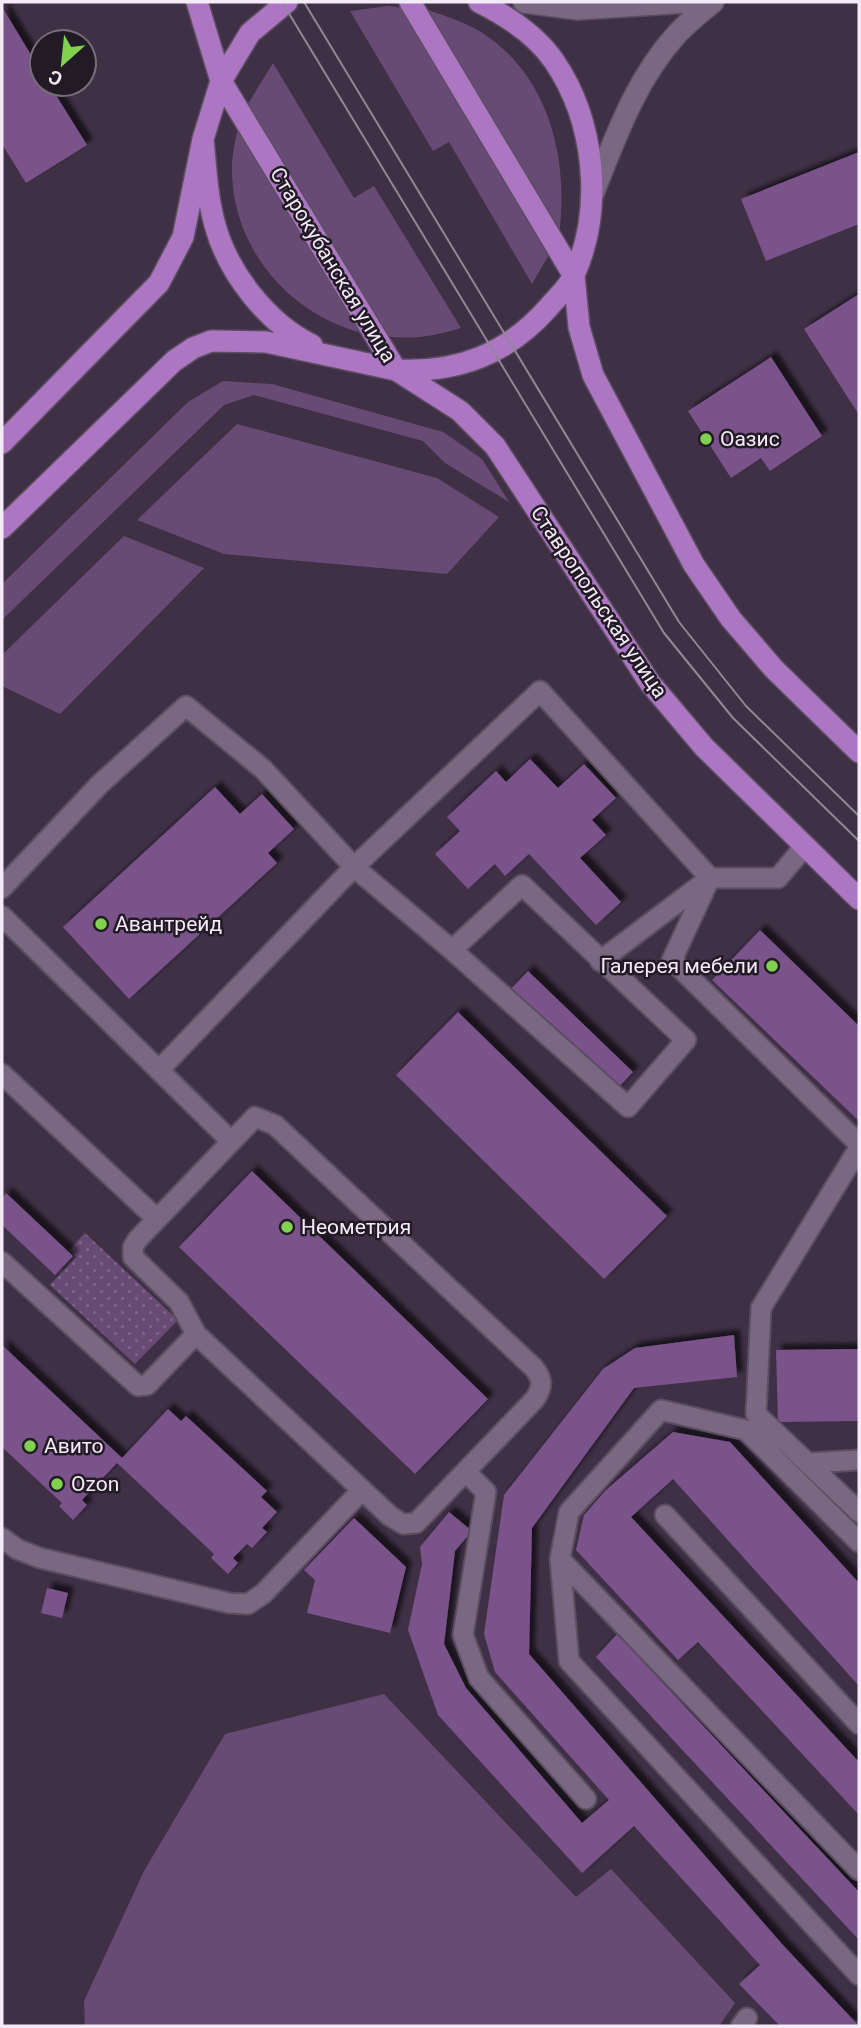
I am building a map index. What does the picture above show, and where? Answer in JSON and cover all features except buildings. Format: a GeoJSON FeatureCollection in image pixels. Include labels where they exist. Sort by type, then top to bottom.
{"type":"FeatureCollection","features":[{"type":"Feature","properties":{"kind":"main road"},"geometry":{"type":"LineString","coordinates":[[197,2],[221,81]]}},
{"type":"Feature","properties":{"kind":"main road"},"geometry":{"type":"LineString","coordinates":[[2,443],[159,283],[183,237],[203,139],[221,81],[250,33],[287,2]]}},
{"type":"Feature","properties":{"kind":"main road"},"geometry":{"type":"LineString","coordinates":[[410,2],[574,276],[579,327],[593,374],[694,565],[731,619],[774,669],[859,752]]}},
{"type":"Feature","properties":{"kind":"main road","name":"Ставропольская улица"},"geometry":{"type":"LineString","coordinates":[[203,139],[215,229],[240,276],[271,317],[289,333],[320,349],[396,370],[424,371],[464,365],[493,354],[536,321],[574,276],[587,231],[592,172],[581,118],[553,60],[514,22],[480,2]]}},
{"type":"Feature","properties":{"kind":"main road","name":"Старокубанская улица"},"geometry":{"type":"LineString","coordinates":[[221,81],[396,370]]}},
{"type":"Feature","properties":{"kind":"main road","name":"Старокубанская улица"},"geometry":{"type":"LineString","coordinates":[[2,528],[174,361],[211,341],[266,342],[396,370]]}},
{"type":"Feature","properties":{"kind":"main road","name":"Ставропольская улица"},"geometry":{"type":"LineString","coordinates":[[396,370],[460,411],[495,446],[650,684],[704,747],[859,899]]}},
{"type":"Feature","properties":{"kind":"street"},"geometry":{"type":"LineString","coordinates":[[524,2],[578,9],[688,2]]}},
{"type":"Feature","properties":{"kind":"street"},"geometry":{"type":"LineString","coordinates":[[592,196],[626,111],[650,69],[677,34],[713,2]]}},
{"type":"Feature","properties":{"kind":"lane"},"geometry":{"type":"LineString","coordinates":[[159,1070],[354,867],[540,691],[710,878]]}},
{"type":"Feature","properties":{"kind":"lane"},"geometry":{"type":"LineString","coordinates":[[2,888],[100,783],[186,705],[263,769],[354,867],[452,950],[628,1107],[686,1040],[522,885],[452,950]]}},
{"type":"Feature","properties":{"kind":"lane"},"geometry":{"type":"LineString","coordinates":[[600,961],[710,878],[778,878],[805,846]]}},
{"type":"Feature","properties":{"kind":"lane"},"geometry":{"type":"LineString","coordinates":[[710,878],[672,960],[859,1146],[761,1308],[756,1414],[859,1512]]}},
{"type":"Feature","properties":{"kind":"lane"},"geometry":{"type":"LineString","coordinates":[[2,916],[231,1140]]}},
{"type":"Feature","properties":{"kind":"lane"},"geometry":{"type":"LineString","coordinates":[[2,1074],[157,1219]]}},
{"type":"Feature","properties":{"kind":"lane"},"geometry":{"type":"LineString","coordinates":[[255,1117],[275,1125],[534,1368],[542,1379],[541,1389],[535,1399],[416,1523],[403,1524],[362,1490],[196,1334],[179,1302],[133,1257],[133,1247],[157,1219],[255,1117]]}},
{"type":"Feature","properties":{"kind":"lane"},"geometry":{"type":"LineString","coordinates":[[2,1262],[138,1386],[148,1385],[196,1334]]}},
{"type":"Feature","properties":{"kind":"lane"},"geometry":{"type":"LineString","coordinates":[[859,1542],[746,1430],[661,1410],[569,1512],[560,1559],[569,1661],[859,1975]]}},
{"type":"Feature","properties":{"kind":"lane"},"geometry":{"type":"LineString","coordinates":[[808,1463],[859,1460]]}},
{"type":"Feature","properties":{"kind":"lane"},"geometry":{"type":"LineString","coordinates":[[466,1472],[486,1492],[463,1634],[478,1678],[586,1799]]}},
{"type":"Feature","properties":{"kind":"lane"},"geometry":{"type":"LineString","coordinates":[[2,1538],[17,1549],[40,1558],[229,1603],[248,1604],[263,1594],[362,1490]]}},
{"type":"Feature","properties":{"kind":"lane"},"geometry":{"type":"LineString","coordinates":[[665,1515],[859,1724]]}},
{"type":"Feature","properties":{"kind":"lane"},"geometry":{"type":"LineString","coordinates":[[560,1559],[859,1870]]}},
{"type":"Feature","properties":{"kind":"shaded area"},"geometry":{"type":"Polygon","coordinates":[[[388,6],[403,8],[550,253],[532,284],[449,142],[433,151],[350,11],[388,6]]]}},
{"type":"Feature","properties":{"kind":"shaded area"},"geometry":{"type":"Polygon","coordinates":[[[422,8],[460,21],[481,32],[505,50],[524,72],[539,96],[557,149],[561,178],[559,235],[422,8]]]}},
{"type":"Feature","properties":{"kind":"shaded area"},"geometry":{"type":"Polygon","coordinates":[[[273,63],[354,198],[374,186],[461,328],[405,338],[385,336],[246,107],[273,63]]]}},
{"type":"Feature","properties":{"kind":"shaded area"},"geometry":{"type":"Polygon","coordinates":[[[238,127],[362,333],[336,324],[290,295],[255,253],[243,229],[235,203],[232,169],[238,127]]]}},
{"type":"Feature","properties":{"kind":"shaded area"},"geometry":{"type":"Polygon","coordinates":[[[223,381],[272,384],[443,432],[482,459],[509,502],[445,463],[423,441],[254,395],[224,405],[2,620],[2,584],[188,402],[223,381]]]}},
{"type":"Feature","properties":{"kind":"shaded area"},"geometry":{"type":"Polygon","coordinates":[[[237,424],[437,478],[499,517],[447,574],[224,554],[137,520],[237,424]]]}},
{"type":"Feature","properties":{"kind":"shaded area"},"geometry":{"type":"Polygon","coordinates":[[[124,536],[204,568],[60,714],[2,686],[2,655],[124,536]]]}},
{"type":"Feature","properties":{"kind":"shaded area"},"geometry":{"type":"Polygon","coordinates":[[[85,1233],[178,1320],[135,1364],[50,1285],[76,1257],[69,1250],[85,1233]]]}},
{"type":"Feature","properties":{"kind":"shaded area"},"geometry":{"type":"Polygon","coordinates":[[[384,1694],[576,1897],[611,1869],[735,2003],[719,2026],[85,2026],[84,2001],[144,1871],[225,1734],[384,1694]]]}},
{"type":"Feature","properties":{"kind":"tram line"},"geometry":{"type":"LineString","coordinates":[[282,2],[664,633],[733,718],[859,841]]}},
{"type":"Feature","properties":{"kind":"tram line"},"geometry":{"type":"LineString","coordinates":[[304,2],[679,622],[746,706],[859,816]]}},
{"type":"Feature","properties":{"kind":"place","name":"Оазис"},"geometry":{"type":"Point","coordinates":[706,439]}},
{"type":"Feature","properties":{"kind":"place","name":"Авантрейд"},"geometry":{"type":"Point","coordinates":[101,924]}},
{"type":"Feature","properties":{"kind":"place","name":"Галерея мебели"},"geometry":{"type":"Point","coordinates":[772,966]}},
{"type":"Feature","properties":{"kind":"place","name":"Неометрия"},"geometry":{"type":"Point","coordinates":[287,1227]}},
{"type":"Feature","properties":{"kind":"place","name":"Авито"},"geometry":{"type":"Point","coordinates":[30,1446]}},
{"type":"Feature","properties":{"kind":"place","name":"Ozon"},"geometry":{"type":"Point","coordinates":[57,1484]}}]}
